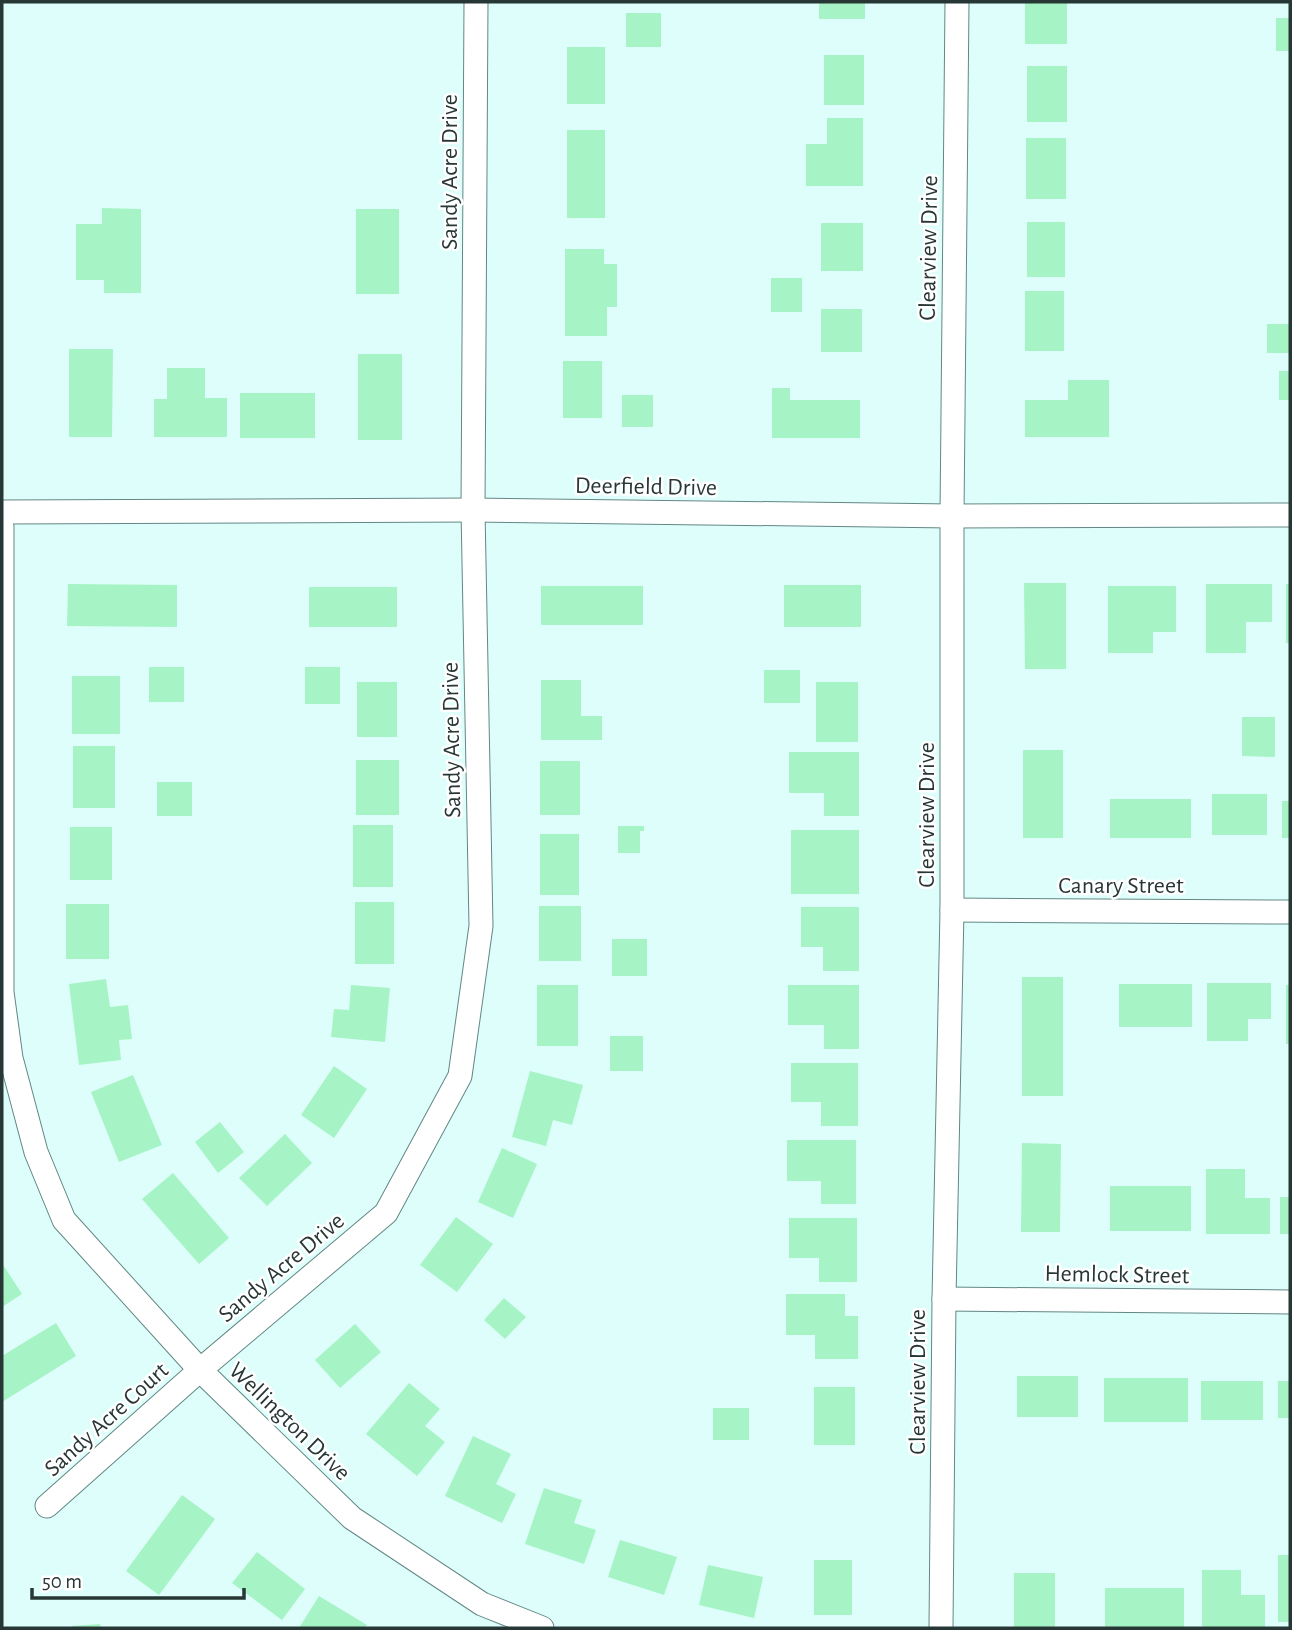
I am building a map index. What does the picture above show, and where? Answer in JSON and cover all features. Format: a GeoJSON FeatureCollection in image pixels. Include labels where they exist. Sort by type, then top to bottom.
{"type":"FeatureCollection","features":[{"type":"Feature","properties":{"kind":"street","name":"Sandy Acre Drive"},"geometry":{"type":"LineString","coordinates":[[200,1370],[386,1213],[460,1076],[481,926],[473,510],[476,2]]}},
{"type":"Feature","properties":{"kind":"street","name":"Clearview Drive"},"geometry":{"type":"LineString","coordinates":[[941,1628],[952,910],[952,516],[957,2]]}},
{"type":"Feature","properties":{"kind":"street","name":"Deerfield Drive"},"geometry":{"type":"LineString","coordinates":[[2,512],[473,510],[952,516],[1290,515]]}},
{"type":"Feature","properties":{"kind":"street","name":"Wellington Drive"},"geometry":{"type":"LineString","coordinates":[[2,527],[2,992],[11,1058],[36,1152],[64,1220],[200,1370],[352,1518],[482,1604],[542,1628]]}},
{"type":"Feature","properties":{"kind":"street","name":"Canary Street"},"geometry":{"type":"LineString","coordinates":[[952,910],[1290,912]]}},
{"type":"Feature","properties":{"kind":"street","name":"Hemlock Street"},"geometry":{"type":"LineString","coordinates":[[944,1299],[1290,1302]]}},
{"type":"Feature","properties":{"kind":"street","name":"Sandy Acre Court"},"geometry":{"type":"LineString","coordinates":[[47,1506],[200,1370]]}},
{"type":"Feature","properties":{"kind":"building"},"geometry":{"type":"Polygon","coordinates":[[[819,2],[865,2],[865,19],[819,19],[819,2]]]}},
{"type":"Feature","properties":{"kind":"building"},"geometry":{"type":"Polygon","coordinates":[[[1025,2],[1067,2],[1067,44],[1025,44],[1025,2]]]}},
{"type":"Feature","properties":{"kind":"building"},"geometry":{"type":"Polygon","coordinates":[[[626,13],[661,13],[661,47],[626,47],[626,13]]]}},
{"type":"Feature","properties":{"kind":"building"},"geometry":{"type":"Polygon","coordinates":[[[1276,18],[1290,18],[1290,51],[1276,51],[1276,18]]]}},
{"type":"Feature","properties":{"kind":"building"},"geometry":{"type":"Polygon","coordinates":[[[567,47],[605,47],[605,104],[567,104],[567,47]]]}},
{"type":"Feature","properties":{"kind":"building"},"geometry":{"type":"Polygon","coordinates":[[[824,55],[864,55],[864,105],[824,105],[824,55]]]}},
{"type":"Feature","properties":{"kind":"building"},"geometry":{"type":"Polygon","coordinates":[[[1027,66],[1067,66],[1067,122],[1027,122],[1027,66]]]}},
{"type":"Feature","properties":{"kind":"building"},"geometry":{"type":"Polygon","coordinates":[[[827,118],[863,118],[863,186],[806,186],[806,144],[827,144],[827,118]]]}},
{"type":"Feature","properties":{"kind":"building"},"geometry":{"type":"Polygon","coordinates":[[[567,130],[605,130],[605,218],[567,218],[567,130]]]}},
{"type":"Feature","properties":{"kind":"building"},"geometry":{"type":"Polygon","coordinates":[[[1026,138],[1066,138],[1066,199],[1026,199],[1026,138]]]}},
{"type":"Feature","properties":{"kind":"building"},"geometry":{"type":"Polygon","coordinates":[[[102,208],[141,209],[141,293],[104,293],[104,280],[76,280],[76,224],[102,224],[102,208]]]}},
{"type":"Feature","properties":{"kind":"building"},"geometry":{"type":"Polygon","coordinates":[[[356,209],[399,209],[399,294],[356,294],[356,209]]]}},
{"type":"Feature","properties":{"kind":"building"},"geometry":{"type":"Polygon","coordinates":[[[1027,222],[1065,222],[1065,277],[1027,277],[1027,222]]]}},
{"type":"Feature","properties":{"kind":"building"},"geometry":{"type":"Polygon","coordinates":[[[821,223],[863,223],[863,271],[821,271],[821,223]]]}},
{"type":"Feature","properties":{"kind":"building"},"geometry":{"type":"Polygon","coordinates":[[[565,249],[604,249],[604,264],[617,264],[617,307],[607,307],[607,336],[565,336],[565,249]]]}},
{"type":"Feature","properties":{"kind":"building"},"geometry":{"type":"Polygon","coordinates":[[[771,278],[802,278],[802,312],[771,312],[771,278]]]}},
{"type":"Feature","properties":{"kind":"building"},"geometry":{"type":"Polygon","coordinates":[[[1025,291],[1064,291],[1064,351],[1025,351],[1025,291]]]}},
{"type":"Feature","properties":{"kind":"building"},"geometry":{"type":"Polygon","coordinates":[[[821,309],[862,309],[862,352],[821,352],[821,309]]]}},
{"type":"Feature","properties":{"kind":"building"},"geometry":{"type":"Polygon","coordinates":[[[1267,324],[1290,324],[1290,353],[1267,353],[1267,324]]]}},
{"type":"Feature","properties":{"kind":"building"},"geometry":{"type":"Polygon","coordinates":[[[69,349],[113,349],[112,437],[69,437],[69,349]]]}},
{"type":"Feature","properties":{"kind":"building"},"geometry":{"type":"Polygon","coordinates":[[[358,354],[402,354],[402,440],[358,440],[358,354]]]}},
{"type":"Feature","properties":{"kind":"building"},"geometry":{"type":"Polygon","coordinates":[[[563,361],[602,361],[602,418],[563,418],[563,361]]]}},
{"type":"Feature","properties":{"kind":"building"},"geometry":{"type":"Polygon","coordinates":[[[167,368],[205,368],[205,398],[227,398],[227,437],[154,437],[154,399],[167,399],[167,368]]]}},
{"type":"Feature","properties":{"kind":"building"},"geometry":{"type":"Polygon","coordinates":[[[1279,371],[1290,371],[1290,400],[1279,400],[1279,371]]]}},
{"type":"Feature","properties":{"kind":"building"},"geometry":{"type":"Polygon","coordinates":[[[1068,380],[1109,380],[1109,437],[1025,437],[1025,400],[1068,400],[1068,380]]]}},
{"type":"Feature","properties":{"kind":"building"},"geometry":{"type":"Polygon","coordinates":[[[772,388],[790,388],[790,400],[860,400],[860,438],[772,438],[772,388]]]}},
{"type":"Feature","properties":{"kind":"building"},"geometry":{"type":"Polygon","coordinates":[[[240,393],[315,393],[315,438],[240,438],[240,393]]]}},
{"type":"Feature","properties":{"kind":"building"},"geometry":{"type":"Polygon","coordinates":[[[622,395],[653,395],[653,427],[622,427],[622,395]]]}},
{"type":"Feature","properties":{"kind":"building"},"geometry":{"type":"Polygon","coordinates":[[[1024,583],[1066,583],[1066,669],[1025,669],[1024,583]]]}},
{"type":"Feature","properties":{"kind":"building"},"geometry":{"type":"Polygon","coordinates":[[[68,584],[177,585],[177,627],[67,626],[68,584]]]}},
{"type":"Feature","properties":{"kind":"building"},"geometry":{"type":"Polygon","coordinates":[[[1206,584],[1272,584],[1272,622],[1246,622],[1246,653],[1206,653],[1206,584]]]}},
{"type":"Feature","properties":{"kind":"building"},"geometry":{"type":"Polygon","coordinates":[[[1286,584],[1290,584],[1290,643],[1286,643],[1286,584]]]}},
{"type":"Feature","properties":{"kind":"building"},"geometry":{"type":"Polygon","coordinates":[[[784,585],[861,585],[861,627],[784,627],[784,585]]]}},
{"type":"Feature","properties":{"kind":"building"},"geometry":{"type":"Polygon","coordinates":[[[541,586],[643,586],[643,625],[541,625],[541,586]]]}},
{"type":"Feature","properties":{"kind":"building"},"geometry":{"type":"Polygon","coordinates":[[[1108,586],[1176,586],[1176,632],[1153,632],[1153,653],[1108,653],[1108,586]]]}},
{"type":"Feature","properties":{"kind":"building"},"geometry":{"type":"Polygon","coordinates":[[[309,587],[397,587],[397,627],[309,627],[309,587]]]}},
{"type":"Feature","properties":{"kind":"building"},"geometry":{"type":"Polygon","coordinates":[[[149,667],[184,667],[184,702],[149,702],[149,667]]]}},
{"type":"Feature","properties":{"kind":"building"},"geometry":{"type":"Polygon","coordinates":[[[305,667],[340,667],[340,704],[305,704],[305,667]]]}},
{"type":"Feature","properties":{"kind":"building"},"geometry":{"type":"Polygon","coordinates":[[[764,670],[800,670],[800,703],[764,703],[764,670]]]}},
{"type":"Feature","properties":{"kind":"building"},"geometry":{"type":"Polygon","coordinates":[[[72,676],[120,676],[120,734],[72,734],[72,676]]]}},
{"type":"Feature","properties":{"kind":"building"},"geometry":{"type":"Polygon","coordinates":[[[541,680],[581,680],[581,716],[602,716],[602,740],[541,740],[541,680]]]}},
{"type":"Feature","properties":{"kind":"building"},"geometry":{"type":"Polygon","coordinates":[[[357,682],[397,682],[397,737],[357,737],[357,682]]]}},
{"type":"Feature","properties":{"kind":"building"},"geometry":{"type":"Polygon","coordinates":[[[816,682],[858,682],[858,742],[816,742],[816,682]]]}},
{"type":"Feature","properties":{"kind":"building"},"geometry":{"type":"Polygon","coordinates":[[[1242,717],[1275,717],[1275,757],[1242,756],[1242,717]]]}},
{"type":"Feature","properties":{"kind":"building"},"geometry":{"type":"Polygon","coordinates":[[[73,746],[115,746],[115,808],[73,808],[73,746]]]}},
{"type":"Feature","properties":{"kind":"building"},"geometry":{"type":"Polygon","coordinates":[[[1023,750],[1063,750],[1063,838],[1023,838],[1023,750]]]}},
{"type":"Feature","properties":{"kind":"building"},"geometry":{"type":"Polygon","coordinates":[[[789,752],[859,752],[859,816],[824,816],[824,793],[789,793],[789,752]]]}},
{"type":"Feature","properties":{"kind":"building"},"geometry":{"type":"Polygon","coordinates":[[[356,760],[399,760],[399,815],[356,815],[356,760]]]}},
{"type":"Feature","properties":{"kind":"building"},"geometry":{"type":"Polygon","coordinates":[[[540,761],[580,761],[580,815],[540,815],[540,761]]]}},
{"type":"Feature","properties":{"kind":"building"},"geometry":{"type":"Polygon","coordinates":[[[157,782],[192,782],[192,816],[157,816],[157,782]]]}},
{"type":"Feature","properties":{"kind":"building"},"geometry":{"type":"Polygon","coordinates":[[[1212,794],[1267,794],[1267,835],[1212,835],[1212,794]]]}},
{"type":"Feature","properties":{"kind":"building"},"geometry":{"type":"Polygon","coordinates":[[[1110,799],[1191,799],[1191,838],[1110,838],[1110,799]]]}},
{"type":"Feature","properties":{"kind":"building"},"geometry":{"type":"Polygon","coordinates":[[[1282,801],[1290,801],[1290,838],[1282,838],[1282,801]]]}},
{"type":"Feature","properties":{"kind":"building"},"geometry":{"type":"Polygon","coordinates":[[[353,825],[393,825],[393,887],[353,887],[353,825]]]}},
{"type":"Feature","properties":{"kind":"building"},"geometry":{"type":"Polygon","coordinates":[[[618,826],[644,826],[644,831],[640,831],[640,853],[618,853],[618,826]]]}},
{"type":"Feature","properties":{"kind":"building"},"geometry":{"type":"Polygon","coordinates":[[[70,827],[112,827],[112,880],[70,880],[70,827]]]}},
{"type":"Feature","properties":{"kind":"building"},"geometry":{"type":"Polygon","coordinates":[[[791,830],[859,830],[859,894],[791,894],[791,830]]]}},
{"type":"Feature","properties":{"kind":"building"},"geometry":{"type":"Polygon","coordinates":[[[540,834],[579,834],[579,895],[540,895],[540,834]]]}},
{"type":"Feature","properties":{"kind":"building"},"geometry":{"type":"Polygon","coordinates":[[[355,902],[394,902],[394,964],[355,964],[355,902]]]}},
{"type":"Feature","properties":{"kind":"building"},"geometry":{"type":"Polygon","coordinates":[[[66,904],[109,904],[109,959],[66,959],[66,904]]]}},
{"type":"Feature","properties":{"kind":"building"},"geometry":{"type":"Polygon","coordinates":[[[539,906],[581,906],[581,961],[539,961],[539,906]]]}},
{"type":"Feature","properties":{"kind":"building"},"geometry":{"type":"Polygon","coordinates":[[[801,907],[859,907],[859,971],[823,971],[823,947],[801,947],[801,907]]]}},
{"type":"Feature","properties":{"kind":"building"},"geometry":{"type":"Polygon","coordinates":[[[612,939],[647,939],[647,976],[612,976],[612,939]]]}},
{"type":"Feature","properties":{"kind":"building"},"geometry":{"type":"Polygon","coordinates":[[[1022,977],[1063,977],[1063,1096],[1022,1096],[1022,977]]]}},
{"type":"Feature","properties":{"kind":"building"},"geometry":{"type":"Polygon","coordinates":[[[106,979],[110,1007],[128,1005],[132,1039],[119,1040],[121,1060],[79,1065],[69,984],[106,979]]]}},
{"type":"Feature","properties":{"kind":"building"},"geometry":{"type":"Polygon","coordinates":[[[1207,983],[1271,983],[1271,1019],[1248,1019],[1248,1041],[1207,1041],[1207,983]]]}},
{"type":"Feature","properties":{"kind":"building"},"geometry":{"type":"Polygon","coordinates":[[[1119,984],[1192,984],[1192,1027],[1119,1027],[1119,984]]]}},
{"type":"Feature","properties":{"kind":"building"},"geometry":{"type":"Polygon","coordinates":[[[351,985],[390,988],[385,1042],[331,1037],[334,1009],[349,1010],[351,985]]]}},
{"type":"Feature","properties":{"kind":"building"},"geometry":{"type":"Polygon","coordinates":[[[537,985],[578,985],[578,1046],[537,1046],[537,985]]]}},
{"type":"Feature","properties":{"kind":"building"},"geometry":{"type":"Polygon","coordinates":[[[788,985],[859,985],[859,1049],[824,1049],[824,1025],[788,1025],[788,985]]]}},
{"type":"Feature","properties":{"kind":"building"},"geometry":{"type":"Polygon","coordinates":[[[1286,985],[1290,985],[1290,1044],[1286,1044],[1286,985]]]}},
{"type":"Feature","properties":{"kind":"building"},"geometry":{"type":"Polygon","coordinates":[[[610,1036],[643,1036],[643,1071],[610,1071],[610,1036]]]}},
{"type":"Feature","properties":{"kind":"building"},"geometry":{"type":"Polygon","coordinates":[[[791,1063],[858,1063],[858,1126],[821,1126],[821,1102],[791,1102],[791,1063]]]}},
{"type":"Feature","properties":{"kind":"building"},"geometry":{"type":"Polygon","coordinates":[[[334,1066],[367,1089],[334,1138],[301,1115],[334,1066]]]}},
{"type":"Feature","properties":{"kind":"building"},"geometry":{"type":"Polygon","coordinates":[[[530,1071],[583,1085],[572,1125],[553,1120],[546,1146],[512,1137],[530,1071]]]}},
{"type":"Feature","properties":{"kind":"building"},"geometry":{"type":"Polygon","coordinates":[[[133,1075],[162,1145],[119,1162],[91,1092],[133,1075]]]}},
{"type":"Feature","properties":{"kind":"building"},"geometry":{"type":"Polygon","coordinates":[[[220,1122],[244,1152],[218,1173],[195,1142],[220,1122]]]}},
{"type":"Feature","properties":{"kind":"building"},"geometry":{"type":"Polygon","coordinates":[[[285,1134],[312,1163],[267,1206],[239,1178],[285,1134]]]}},
{"type":"Feature","properties":{"kind":"building"},"geometry":{"type":"Polygon","coordinates":[[[787,1140],[856,1140],[856,1204],[821,1204],[821,1181],[787,1181],[787,1140]]]}},
{"type":"Feature","properties":{"kind":"building"},"geometry":{"type":"Polygon","coordinates":[[[1022,1143],[1061,1144],[1060,1232],[1021,1232],[1022,1143]]]}},
{"type":"Feature","properties":{"kind":"building"},"geometry":{"type":"Polygon","coordinates":[[[502,1148],[537,1164],[513,1218],[478,1202],[502,1148]]]}},
{"type":"Feature","properties":{"kind":"building"},"geometry":{"type":"Polygon","coordinates":[[[1206,1169],[1245,1169],[1245,1198],[1270,1198],[1270,1234],[1206,1234],[1206,1169]]]}},
{"type":"Feature","properties":{"kind":"building"},"geometry":{"type":"Polygon","coordinates":[[[173,1173],[229,1238],[199,1264],[142,1199],[173,1173]]]}},
{"type":"Feature","properties":{"kind":"building"},"geometry":{"type":"Polygon","coordinates":[[[1110,1186],[1191,1186],[1191,1231],[1110,1231],[1110,1186]]]}},
{"type":"Feature","properties":{"kind":"building"},"geometry":{"type":"Polygon","coordinates":[[[1280,1197],[1290,1197],[1290,1234],[1280,1234],[1280,1197]]]}},
{"type":"Feature","properties":{"kind":"building"},"geometry":{"type":"Polygon","coordinates":[[[456,1217],[493,1244],[457,1292],[420,1265],[456,1217]]]}},
{"type":"Feature","properties":{"kind":"building"},"geometry":{"type":"Polygon","coordinates":[[[789,1218],[857,1218],[857,1282],[819,1282],[819,1258],[789,1258],[789,1218]]]}},
{"type":"Feature","properties":{"kind":"building"},"geometry":{"type":"Polygon","coordinates":[[[2,1263],[22,1294],[2,1307],[2,1263]]]}},
{"type":"Feature","properties":{"kind":"building"},"geometry":{"type":"Polygon","coordinates":[[[786,1294],[845,1294],[845,1316],[858,1316],[858,1359],[815,1359],[815,1335],[786,1335],[786,1294]]]}},
{"type":"Feature","properties":{"kind":"building"},"geometry":{"type":"Polygon","coordinates":[[[504,1298],[526,1317],[505,1339],[484,1320],[504,1298]]]}},
{"type":"Feature","properties":{"kind":"building"},"geometry":{"type":"Polygon","coordinates":[[[56,1323],[76,1356],[2,1402],[2,1356],[56,1323]]]}},
{"type":"Feature","properties":{"kind":"building"},"geometry":{"type":"Polygon","coordinates":[[[355,1324],[381,1352],[340,1388],[315,1360],[355,1324]]]}},
{"type":"Feature","properties":{"kind":"building"},"geometry":{"type":"Polygon","coordinates":[[[1017,1376],[1078,1376],[1078,1417],[1017,1417],[1017,1376]]]}},
{"type":"Feature","properties":{"kind":"building"},"geometry":{"type":"Polygon","coordinates":[[[1104,1378],[1188,1378],[1188,1422],[1104,1422],[1104,1378]]]}},
{"type":"Feature","properties":{"kind":"building"},"geometry":{"type":"Polygon","coordinates":[[[1201,1381],[1263,1381],[1263,1420],[1201,1420],[1201,1381]]]}},
{"type":"Feature","properties":{"kind":"building"},"geometry":{"type":"Polygon","coordinates":[[[1278,1381],[1290,1381],[1290,1418],[1278,1418],[1278,1381]]]}},
{"type":"Feature","properties":{"kind":"building"},"geometry":{"type":"Polygon","coordinates":[[[409,1383],[440,1409],[425,1426],[445,1442],[417,1476],[366,1434],[409,1383]]]}},
{"type":"Feature","properties":{"kind":"building"},"geometry":{"type":"Polygon","coordinates":[[[814,1387],[855,1387],[855,1445],[814,1445],[814,1387]]]}},
{"type":"Feature","properties":{"kind":"building"},"geometry":{"type":"Polygon","coordinates":[[[713,1408],[749,1408],[749,1440],[713,1440],[713,1408]]]}},
{"type":"Feature","properties":{"kind":"building"},"geometry":{"type":"Polygon","coordinates":[[[473,1436],[511,1454],[496,1484],[516,1494],[502,1523],[445,1496],[473,1436]]]}},
{"type":"Feature","properties":{"kind":"building"},"geometry":{"type":"Polygon","coordinates":[[[544,1488],[582,1500],[574,1523],[596,1530],[584,1564],[525,1544],[544,1488]]]}},
{"type":"Feature","properties":{"kind":"building"},"geometry":{"type":"Polygon","coordinates":[[[182,1495],[215,1519],[159,1595],[126,1571],[182,1495]]]}},
{"type":"Feature","properties":{"kind":"building"},"geometry":{"type":"Polygon","coordinates":[[[620,1540],[677,1557],[664,1595],[608,1577],[620,1540]]]}},
{"type":"Feature","properties":{"kind":"building"},"geometry":{"type":"Polygon","coordinates":[[[257,1552],[305,1589],[282,1620],[232,1583],[257,1552]]]}},
{"type":"Feature","properties":{"kind":"building"},"geometry":{"type":"Polygon","coordinates":[[[1278,1555],[1290,1555],[1290,1622],[1278,1622],[1278,1555]]]}},
{"type":"Feature","properties":{"kind":"building"},"geometry":{"type":"Polygon","coordinates":[[[814,1560],[852,1560],[852,1615],[814,1615],[814,1560]]]}},
{"type":"Feature","properties":{"kind":"building"},"geometry":{"type":"Polygon","coordinates":[[[708,1565],[763,1577],[754,1618],[699,1605],[708,1565]]]}},
{"type":"Feature","properties":{"kind":"building"},"geometry":{"type":"Polygon","coordinates":[[[1202,1570],[1241,1570],[1241,1595],[1265,1595],[1265,1628],[1202,1628],[1202,1570]]]}},
{"type":"Feature","properties":{"kind":"building"},"geometry":{"type":"Polygon","coordinates":[[[1014,1573],[1055,1573],[1055,1627],[1014,1627],[1014,1573]]]}},
{"type":"Feature","properties":{"kind":"building"},"geometry":{"type":"Polygon","coordinates":[[[1105,1588],[1184,1588],[1184,1628],[1105,1628],[1105,1588]]]}},
{"type":"Feature","properties":{"kind":"building"},"geometry":{"type":"Polygon","coordinates":[[[319,1596],[367,1625],[365,1628],[299,1628],[319,1596]]]}},
{"type":"Feature","properties":{"kind":"building"},"geometry":{"type":"Polygon","coordinates":[[[100,1624],[101,1628],[72,1628],[72,1626],[100,1624]]]}}]}
